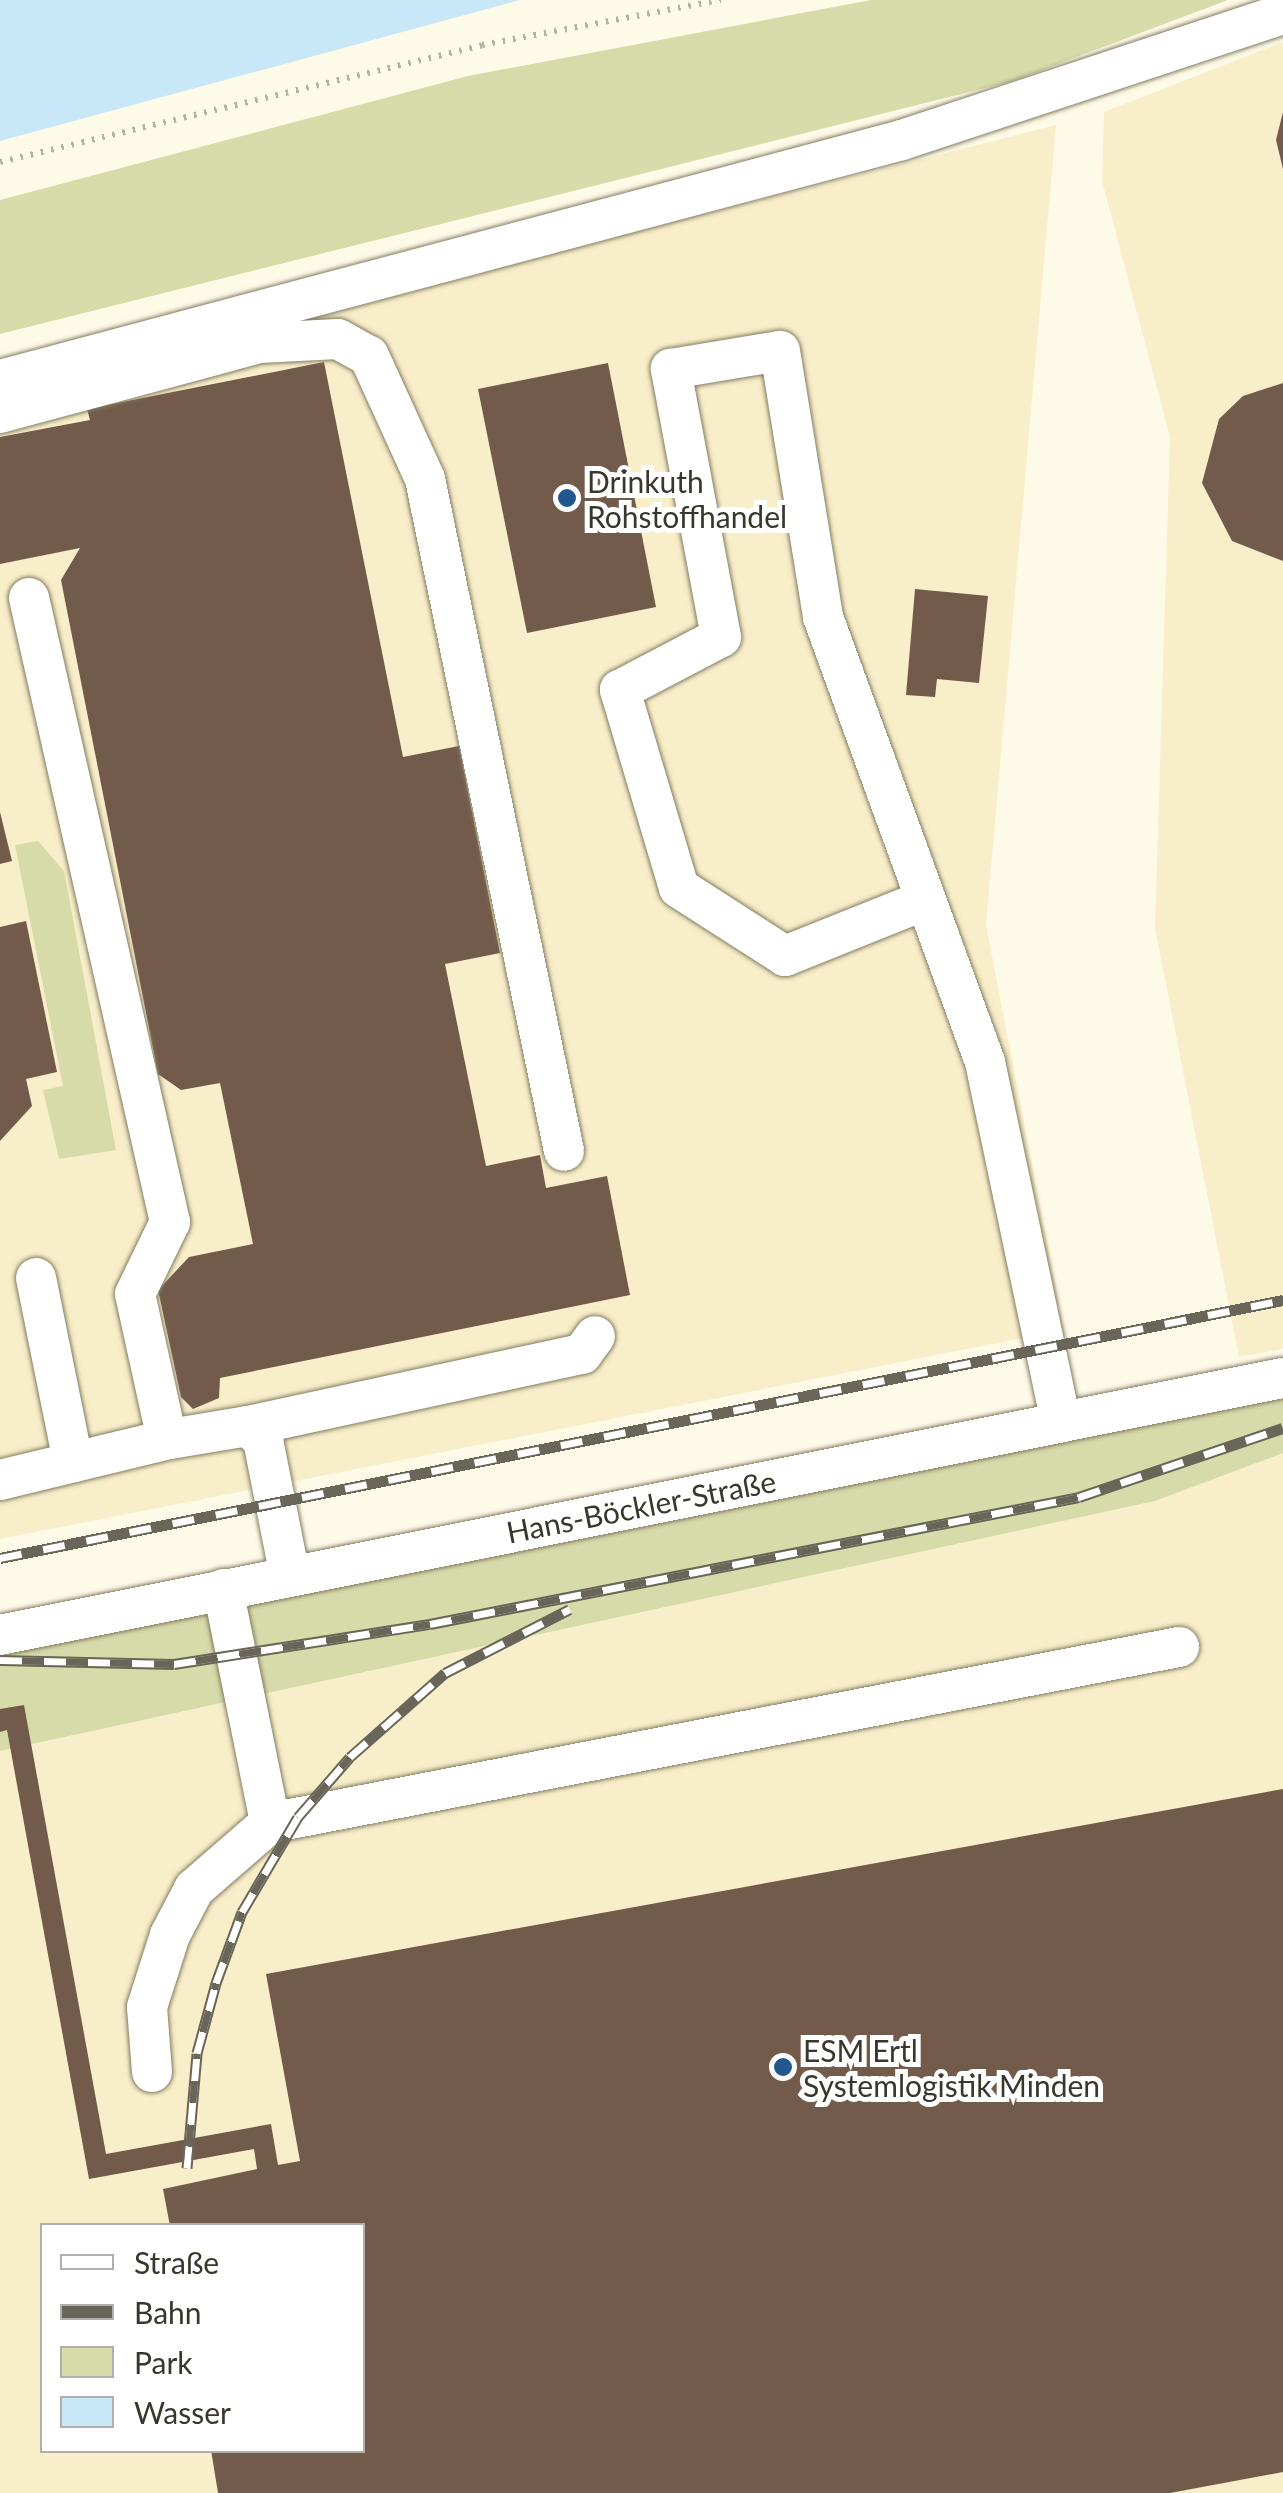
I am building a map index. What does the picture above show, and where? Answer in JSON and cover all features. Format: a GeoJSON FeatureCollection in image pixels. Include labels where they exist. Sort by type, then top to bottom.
{"type":"FeatureCollection","features":[{"type":"Feature","properties":{"kind":"street"},"geometry":{"type":"LineString","coordinates":[[0,380],[902,140],[1283,14]]}},
{"type":"Feature","properties":{"kind":"street"},"geometry":{"type":"LineString","coordinates":[[0,413],[258,342],[338,339],[368,356],[424,479],[564,1151]]}},
{"type":"Feature","properties":{"kind":"street"},"geometry":{"type":"LineString","coordinates":[[925,900],[785,956],[678,888],[620,690],[721,637],[672,370],[780,351],[823,616],[984,1062],[1061,1422]]}},
{"type":"Feature","properties":{"kind":"street"},"geometry":{"type":"LineString","coordinates":[[29,598],[170,1222],[135,1294],[170,1439]]}},
{"type":"Feature","properties":{"kind":"street"},"geometry":{"type":"LineString","coordinates":[[36,1278],[73,1462]]}},
{"type":"Feature","properties":{"kind":"street"},"geometry":{"type":"LineString","coordinates":[[0,1480],[170,1439],[248,1426],[582,1354],[595,1336]]}},
{"type":"Feature","properties":{"kind":"street","name":"Hans-Böckler-Straße"},"geometry":{"type":"LineString","coordinates":[[0,1634],[1283,1378]]}},
{"type":"Feature","properties":{"kind":"street"},"geometry":{"type":"LineString","coordinates":[[248,1426],[263,1440],[290,1576]]}},
{"type":"Feature","properties":{"kind":"street"},"geometry":{"type":"LineString","coordinates":[[224,1589],[270,1823]]}},
{"type":"Feature","properties":{"kind":"street"},"geometry":{"type":"LineString","coordinates":[[152,2072],[146,2007],[170,1936],[194,1889],[270,1823],[1179,1647]]}},
{"type":"Feature","properties":{"kind":"path"},"geometry":{"type":"LineString","coordinates":[[0,162],[482,45],[722,0]]}},
{"type":"Feature","properties":{"kind":"shaded area"},"geometry":{"type":"Polygon","coordinates":[[[1283,42],[1283,1349],[1239,1357],[1155,928],[1170,437],[1102,181],[1104,112],[1283,42]]]}},
{"type":"Feature","properties":{"kind":"shaded area"},"geometry":{"type":"Polygon","coordinates":[[[1056,125],[986,925],[1064,1330],[0,1539],[0,393],[1056,125]]]}},
{"type":"Feature","properties":{"kind":"shaded area"},"geometry":{"type":"Polygon","coordinates":[[[1283,1453],[1283,2493],[0,2493],[0,1751],[1155,1501],[1283,1453]]]}},
{"type":"Feature","properties":{"kind":"green space"},"geometry":{"type":"Polygon","coordinates":[[[871,0],[1228,0],[1013,81],[0,334],[0,200],[468,76],[871,0]]]}},
{"type":"Feature","properties":{"kind":"green space"},"geometry":{"type":"Polygon","coordinates":[[[38,841],[64,871],[116,1150],[59,1159],[43,1090],[63,1086],[15,845],[38,841]]]}},
{"type":"Feature","properties":{"kind":"green space"},"geometry":{"type":"Polygon","coordinates":[[[1283,1398],[1283,1453],[1155,1501],[0,1751],[0,1655],[1283,1398]]]}},
{"type":"Feature","properties":{"kind":"water"},"geometry":{"type":"Polygon","coordinates":[[[0,0],[520,0],[0,141],[0,0]]]}},
{"type":"Feature","properties":{"kind":"building"},"geometry":{"type":"Polygon","coordinates":[[[1283,112],[1283,169],[1276,140],[1283,112]]]}},
{"type":"Feature","properties":{"kind":"building"},"geometry":{"type":"Polygon","coordinates":[[[324,362],[403,757],[459,746],[500,953],[445,964],[486,1166],[540,1155],[546,1188],[607,1176],[630,1295],[220,1378],[219,1398],[193,1409],[181,1397],[158,1290],[189,1257],[253,1244],[220,1083],[181,1090],[158,1074],[61,580],[80,548],[0,564],[0,437],[90,420],[87,409],[324,362]]]}},
{"type":"Feature","properties":{"kind":"building","name":"Drinkuth Rohstoffhandel"},"geometry":{"type":"Polygon","coordinates":[[[608,363],[656,607],[527,633],[478,389],[608,363]]]}},
{"type":"Feature","properties":{"kind":"building"},"geometry":{"type":"Polygon","coordinates":[[[1283,383],[1283,561],[1232,541],[1202,483],[1219,419],[1243,396],[1283,383]]]}},
{"type":"Feature","properties":{"kind":"building"},"geometry":{"type":"Polygon","coordinates":[[[915,589],[988,596],[979,683],[937,679],[935,697],[906,695],[915,589]]]}},
{"type":"Feature","properties":{"kind":"building"},"geometry":{"type":"Polygon","coordinates":[[[0,812],[12,861],[0,864],[0,812]]]}},
{"type":"Feature","properties":{"kind":"building"},"geometry":{"type":"Polygon","coordinates":[[[26,921],[57,1072],[26,1079],[32,1106],[0,1141],[0,927],[26,921]]]}},
{"type":"Feature","properties":{"kind":"building","name":"ESM Ertl Systemlogistik Minden"},"geometry":{"type":"Polygon","coordinates":[[[24,1705],[106,2154],[271,2124],[278,2165],[300,2161],[266,1974],[1283,1789],[1283,2472],[1170,2493],[218,2493],[211,2453],[365,2453],[365,2223],[169,2223],[163,2189],[257,2169],[254,2149],[89,2179],[7,1730],[0,1732],[0,1709],[24,1705]]]}},
{"type":"Feature","properties":{"kind":"railway"},"geometry":{"type":"LineString","coordinates":[[0,1558],[1283,1300]]}},
{"type":"Feature","properties":{"kind":"railway"},"geometry":{"type":"LineString","coordinates":[[0,1660],[174,1664],[430,1624],[1079,1497],[1283,1428]]}},
{"type":"Feature","properties":{"kind":"railway"},"geometry":{"type":"LineString","coordinates":[[187,2168],[197,2053],[216,1983],[242,1912],[298,1817],[350,1757],[445,1673],[570,1609]]}},
{"type":"Feature","properties":{"kind":"place","name":"Drinkuth Rohstoffhandel"},"geometry":{"type":"Point","coordinates":[567,498]}},
{"type":"Feature","properties":{"kind":"place","name":"ESM Ertl Systemlogistik Minden"},"geometry":{"type":"Point","coordinates":[783,2067]}}]}
